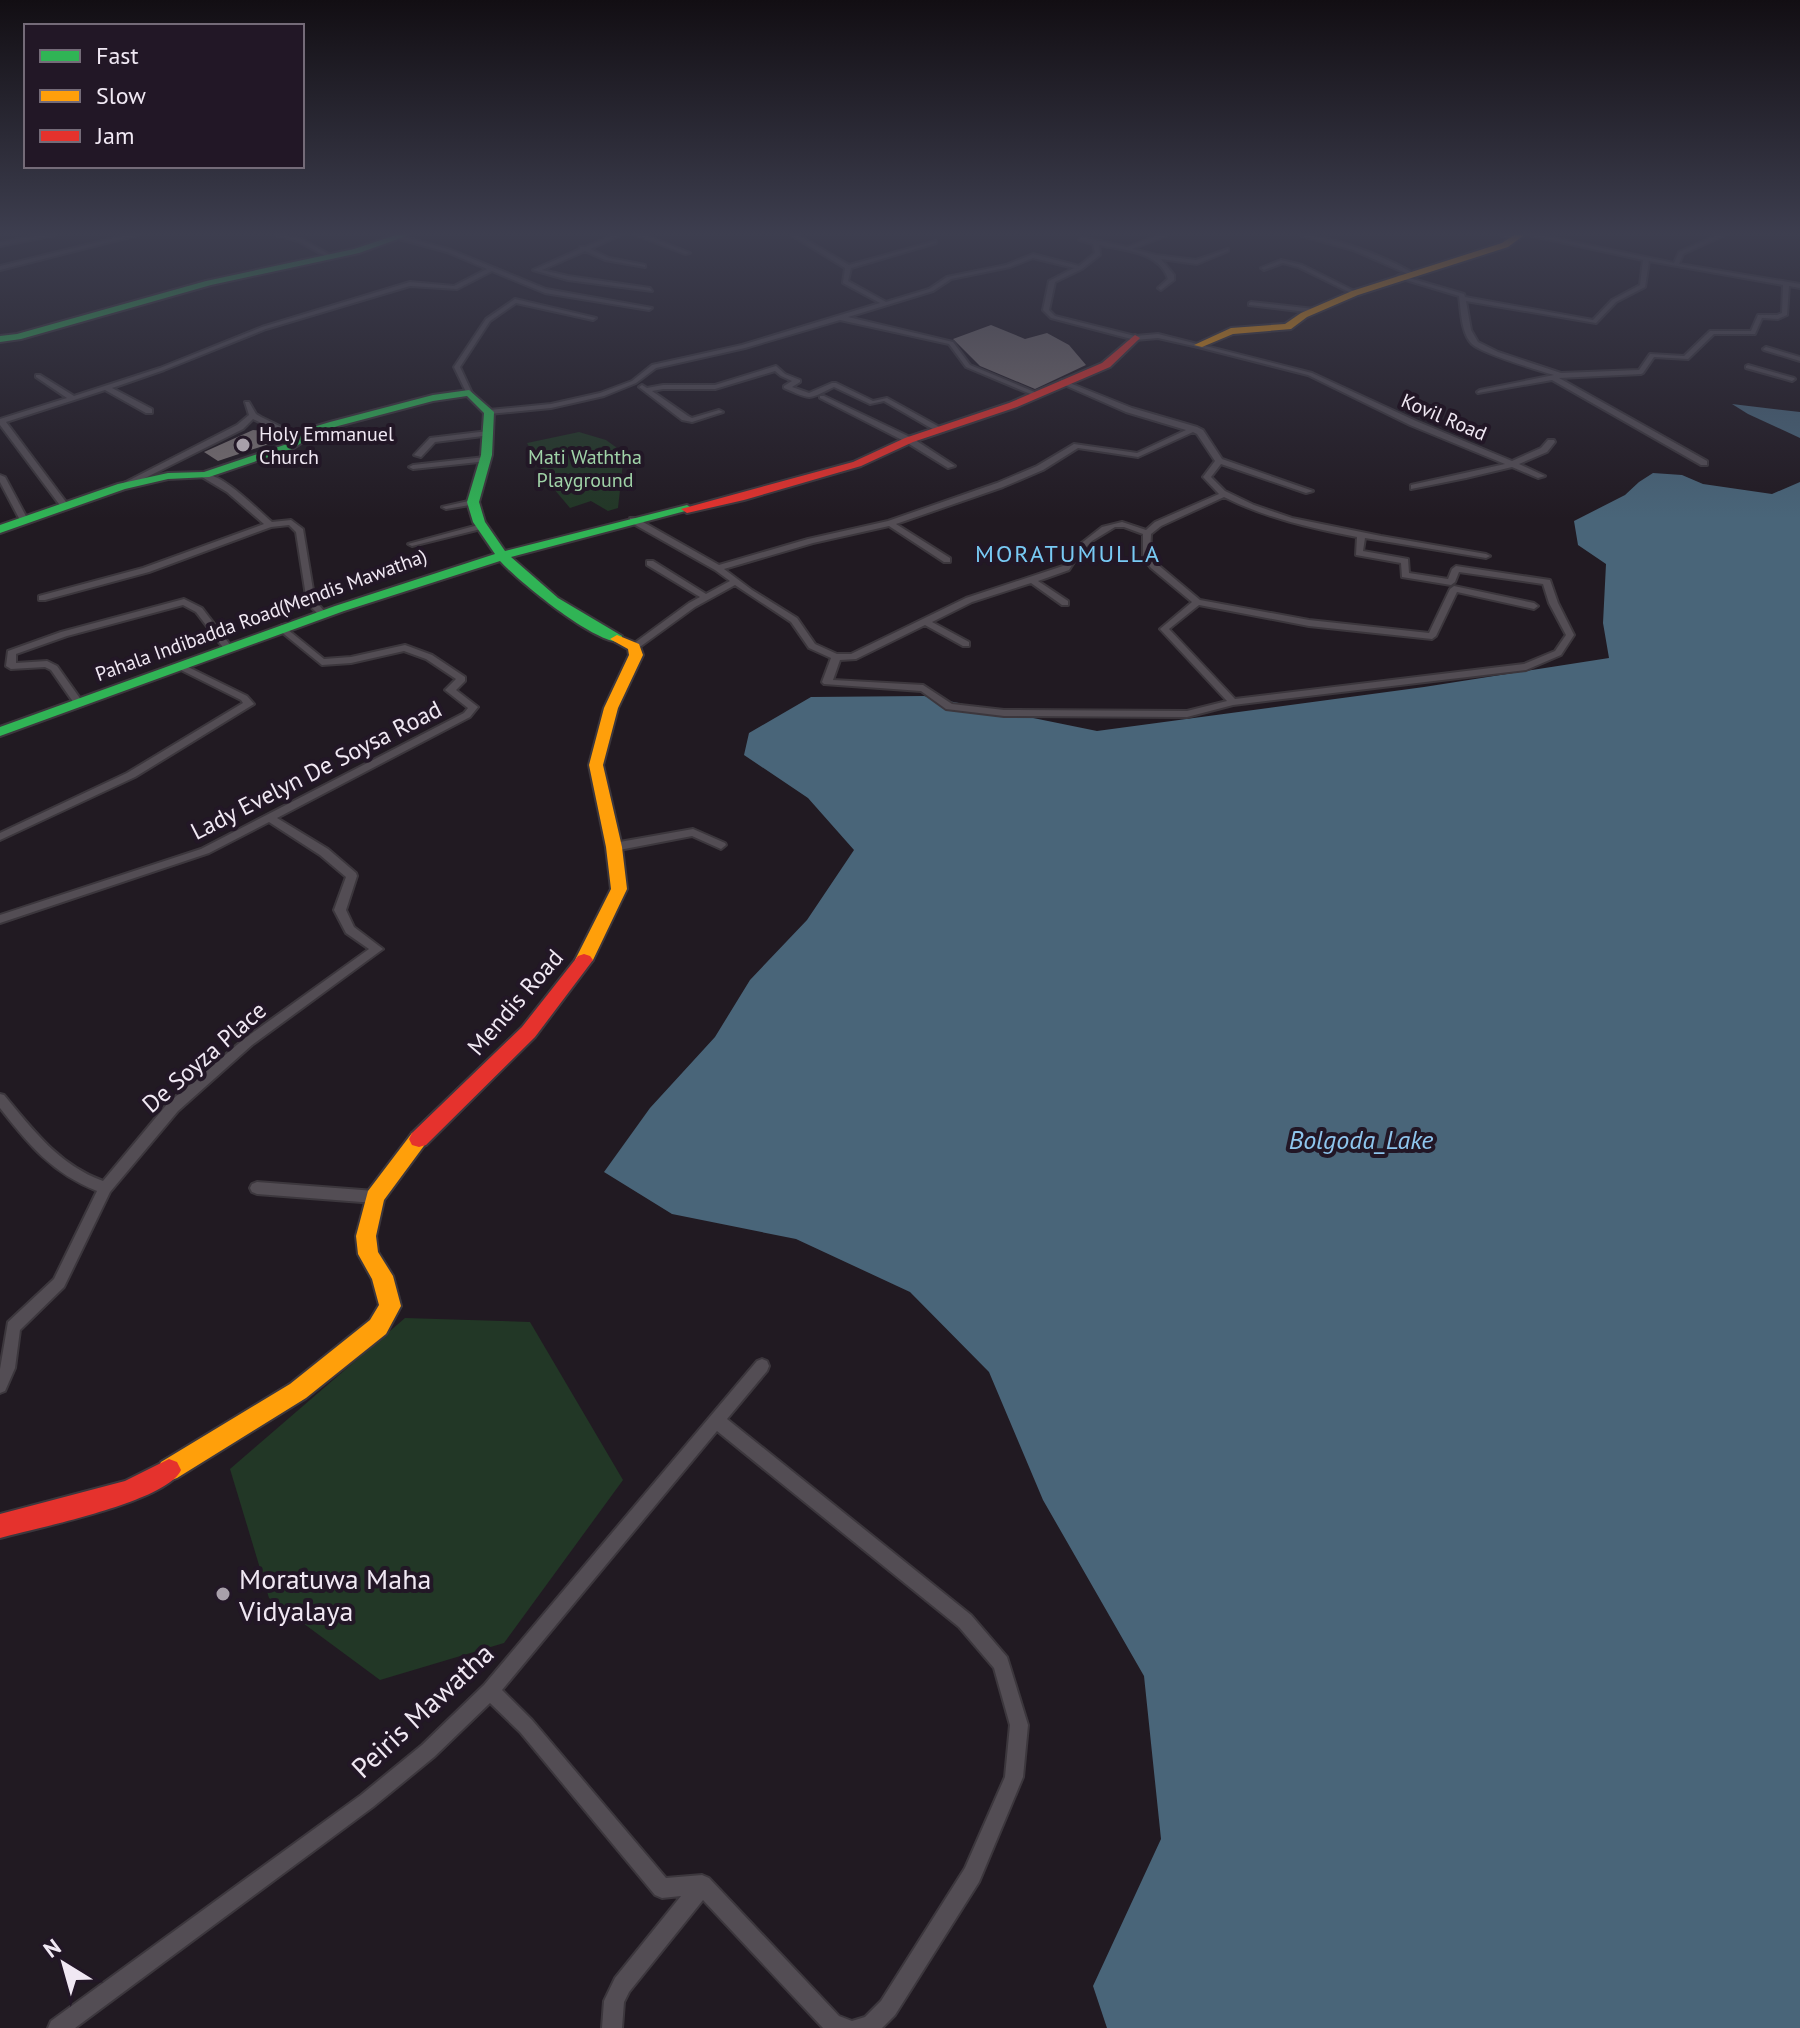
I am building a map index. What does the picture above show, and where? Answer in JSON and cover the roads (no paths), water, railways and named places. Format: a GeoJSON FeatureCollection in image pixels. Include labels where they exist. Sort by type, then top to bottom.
{"type":"FeatureCollection","features":[{"type":"Feature","properties":{"kind":"street"},"geometry":{"type":"LineString","coordinates":[[6,339],[40,330]]}},
{"type":"Feature","properties":{"kind":"street"},"geometry":{"type":"LineString","coordinates":[[65,506],[0,422],[162,369],[260,330]]}},
{"type":"Feature","properties":{"kind":"street"},"geometry":{"type":"LineString","coordinates":[[482,330],[457,367],[469,393],[489,412],[485,459],[473,502],[482,526],[503,555],[540,595],[586,626],[634,647],[735,582]]}},
{"type":"Feature","properties":{"kind":"street"},"geometry":{"type":"LineString","coordinates":[[489,412],[576,402],[634,382],[654,366],[743,347],[800,330]]}},
{"type":"Feature","properties":{"kind":"street"},"geometry":{"type":"LineString","coordinates":[[903,330],[951,343],[968,366],[1035,394]]}},
{"type":"Feature","properties":{"kind":"street","name":"Kovil Road"},"geometry":{"type":"LineString","coordinates":[[1098,330],[1135,338],[1158,336],[1310,374],[1413,423],[1541,476]]}},
{"type":"Feature","properties":{"kind":"street"},"geometry":{"type":"LineString","coordinates":[[1199,345],[1231,331],[1250,330]]}},
{"type":"Feature","properties":{"kind":"street"},"geometry":{"type":"LineString","coordinates":[[1468,330],[1478,346],[1558,377],[1704,463]]}},
{"type":"Feature","properties":{"kind":"street"},"geometry":{"type":"LineString","coordinates":[[1480,392],[1558,377],[1641,372],[1652,355],[1686,358],[1712,332],[1753,333],[1754,330]]}},
{"type":"Feature","properties":{"kind":"street","name":"Pahala Indibadda Road(Mendis Mawatha)"},"geometry":{"type":"LineString","coordinates":[[0,732],[322,613],[503,555],[633,520],[782,487],[857,464],[909,440],[1013,405],[1106,365],[1135,338]]}},
{"type":"Feature","properties":{"kind":"street"},"geometry":{"type":"LineString","coordinates":[[1766,349],[1800,359]]}},
{"type":"Feature","properties":{"kind":"street"},"geometry":{"type":"LineString","coordinates":[[1748,367],[1792,379]]}},
{"type":"Feature","properties":{"kind":"street"},"geometry":{"type":"LineString","coordinates":[[645,390],[715,387],[776,368],[783,375],[798,381],[786,387],[809,396],[834,384],[872,403],[885,399],[939,429]]}},
{"type":"Feature","properties":{"kind":"street"},"geometry":{"type":"LineString","coordinates":[[1781,387],[1800,373]]}},
{"type":"Feature","properties":{"kind":"street"},"geometry":{"type":"LineString","coordinates":[[38,376],[71,397]]}},
{"type":"Feature","properties":{"kind":"street"},"geometry":{"type":"LineString","coordinates":[[634,382],[685,418],[692,420],[719,412]]}},
{"type":"Feature","properties":{"kind":"street"},"geometry":{"type":"LineString","coordinates":[[1062,382],[1129,410],[1194,429],[1200,432],[1219,461],[1309,491]]}},
{"type":"Feature","properties":{"kind":"street"},"geometry":{"type":"LineString","coordinates":[[105,387],[149,411]]}},
{"type":"Feature","properties":{"kind":"street"},"geometry":{"type":"LineString","coordinates":[[122,486],[168,476],[205,475],[288,447],[300,438],[334,424],[433,398],[469,393]]}},
{"type":"Feature","properties":{"kind":"street"},"geometry":{"type":"LineString","coordinates":[[822,397],[909,440],[951,466]]}},
{"type":"Feature","properties":{"kind":"street"},"geometry":{"type":"LineString","coordinates":[[247,403],[253,415],[300,438]]}},
{"type":"Feature","properties":{"kind":"street"},"geometry":{"type":"LineString","coordinates":[[0,529],[122,486],[207,446],[240,427],[253,415]]}},
{"type":"Feature","properties":{"kind":"street"},"geometry":{"type":"LineString","coordinates":[[718,568],[811,541],[890,523],[1000,485],[1040,468],[1077,446],[1138,455],[1194,429]]}},
{"type":"Feature","properties":{"kind":"street"},"geometry":{"type":"LineString","coordinates":[[418,455],[433,440],[488,433]]}},
{"type":"Feature","properties":{"kind":"street"},"geometry":{"type":"LineString","coordinates":[[1414,487],[1512,464],[1546,451],[1551,442]]}},
{"type":"Feature","properties":{"kind":"street"},"geometry":{"type":"LineString","coordinates":[[413,467],[485,459]]}},
{"type":"Feature","properties":{"kind":"street"},"geometry":{"type":"LineString","coordinates":[[1219,461],[1207,477],[1210,486],[1291,520],[1361,537],[1486,556]]}},
{"type":"Feature","properties":{"kind":"street"},"geometry":{"type":"LineString","coordinates":[[205,475],[230,490],[270,525]]}},
{"type":"Feature","properties":{"kind":"street"},"geometry":{"type":"LineString","coordinates":[[1,477],[24,520]]}},
{"type":"Feature","properties":{"kind":"street"},"geometry":{"type":"LineString","coordinates":[[1225,494],[1158,524],[1147,533],[1146,555],[1154,566],[1197,602],[1309,623],[1432,636],[1454,589],[1534,606]]}},
{"type":"Feature","properties":{"kind":"street"},"geometry":{"type":"LineString","coordinates":[[446,507],[473,502]]}},
{"type":"Feature","properties":{"kind":"street"},"geometry":{"type":"LineString","coordinates":[[633,520],[718,568],[794,620],[812,646],[836,657],[853,657],[969,600],[1066,568],[1074,553],[1107,528],[1123,524],[1147,533]]}},
{"type":"Feature","properties":{"kind":"street"},"geometry":{"type":"LineString","coordinates":[[42,598],[146,570],[270,525],[291,522],[300,531],[310,596],[322,613]]}},
{"type":"Feature","properties":{"kind":"street"},"geometry":{"type":"LineString","coordinates":[[890,523],[947,560]]}},
{"type":"Feature","properties":{"kind":"street"},"geometry":{"type":"LineString","coordinates":[[412,544],[482,526]]}},
{"type":"Feature","properties":{"kind":"street"},"geometry":{"type":"LineString","coordinates":[[836,657],[827,682],[923,688],[949,707],[1004,713],[1187,714],[1233,702],[1526,667],[1558,653],[1570,635],[1564,617],[1549,596],[1547,582],[1456,569],[1451,582],[1405,575],[1405,561],[1359,553],[1361,537]]}},
{"type":"Feature","properties":{"kind":"street"},"geometry":{"type":"LineString","coordinates":[[650,563],[707,598]]}},
{"type":"Feature","properties":{"kind":"street"},"geometry":{"type":"LineString","coordinates":[[1032,580],[1065,603]]}},
{"type":"Feature","properties":{"kind":"street"},"geometry":{"type":"LineString","coordinates":[[79,704],[54,668],[47,664],[11,666],[11,653],[64,634],[184,602],[199,610],[228,648]]}},
{"type":"Feature","properties":{"kind":"street"},"geometry":{"type":"LineString","coordinates":[[1197,602],[1164,629],[1233,702]]}},
{"type":"Feature","properties":{"kind":"street"},"geometry":{"type":"LineString","coordinates":[[926,622],[966,644]]}},
{"type":"Feature","properties":{"kind":"street","name":"Lady Evelyn De Soysa Road"},"geometry":{"type":"LineString","coordinates":[[0,919],[205,851],[467,715],[473,707],[450,690],[462,679],[429,657],[405,648],[394,648],[351,660],[322,662],[282,628]]}},
{"type":"Feature","properties":{"kind":"street","name":"Mendis Road"},"geometry":{"type":"LineString","coordinates":[[0,1526],[129,1492],[209,1448],[298,1391],[378,1327],[390,1306],[382,1276],[368,1254],[366,1236],[375,1197],[411,1147],[524,1035],[573,978],[596,941],[619,889],[614,847],[596,765],[611,708],[636,655],[634,647]]}},
{"type":"Feature","properties":{"kind":"street"},"geometry":{"type":"LineString","coordinates":[[0,837],[131,775],[249,704],[244,698],[182,667]]}},
{"type":"Feature","properties":{"kind":"street","name":"De Soyza Place"},"geometry":{"type":"LineString","coordinates":[[0,1386],[8,1368],[6,1324],[59,1283],[105,1188],[184,1097],[248,1042],[377,949],[350,930],[340,910],[352,876],[324,852],[270,818]]}},
{"type":"Feature","properties":{"kind":"street"},"geometry":{"type":"LineString","coordinates":[[614,847],[693,832],[721,845]]}},
{"type":"Feature","properties":{"kind":"street"},"geometry":{"type":"LineString","coordinates":[[0,1099],[57,1166],[80,1180],[105,1188]]}},
{"type":"Feature","properties":{"kind":"street"},"geometry":{"type":"LineString","coordinates":[[257,1188],[375,1197]]}},
{"type":"Feature","properties":{"kind":"street","name":"Peiris Mawatha"},"geometry":{"type":"LineString","coordinates":[[58,2028],[367,1801],[428,1751],[490,1691],[762,1366]]}},
{"type":"Feature","properties":{"kind":"street"},"geometry":{"type":"LineString","coordinates":[[717,1421],[965,1621],[1001,1663],[1019,1725],[1014,1777],[972,1875],[888,2008],[870,2026],[859,2028]]}},
{"type":"Feature","properties":{"kind":"street"},"geometry":{"type":"LineString","coordinates":[[490,1691],[526,1726],[662,1888],[702,1885]]}},
{"type":"Feature","properties":{"kind":"street"},"geometry":{"type":"LineString","coordinates":[[612,2028],[614,2001],[622,1985],[702,1885]]}},
{"type":"Feature","properties":{"kind":"street"},"geometry":{"type":"LineString","coordinates":[[702,1885],[832,2023],[845,2028]]}},
{"type":"Feature","properties":{"kind":"water"},"geometry":{"type":"Polygon","coordinates":[[[1732,404],[1800,412],[1800,438],[1748,414],[1732,404]]]}},
{"type":"Feature","properties":{"kind":"water","name":"Bolgoda_Lake"},"geometry":{"type":"Polygon","coordinates":[[[1653,473],[1682,475],[1703,484],[1772,494],[1800,482],[1800,2028],[1107,2028],[1093,1986],[1161,1839],[1144,1676],[1043,1500],[989,1372],[910,1292],[796,1239],[672,1214],[604,1172],[650,1108],[715,1037],[750,980],[807,920],[854,850],[808,798],[744,755],[749,733],[811,697],[924,696],[1097,731],[1424,687],[1609,658],[1603,623],[1606,564],[1578,545],[1574,521],[1625,495],[1653,473]]]}},
{"type":"Feature","properties":{"kind":"place","name":"Holy Emmanuel Church"},"geometry":{"type":"Point","coordinates":[243,445]}},
{"type":"Feature","properties":{"kind":"place","name":"Moratuwa Maha Vidyalaya"},"geometry":{"type":"Point","coordinates":[223,1594]}},
{"type":"Feature","properties":{"kind":"district","name":"MORATUMULLA"},"geometry":{"type":"Point","coordinates":[1068,553]}},
{"type":"Feature","properties":{"kind":"park label","name":"Mati Waththa Playground"},"geometry":{"type":"Point","coordinates":[585,468]}}]}
